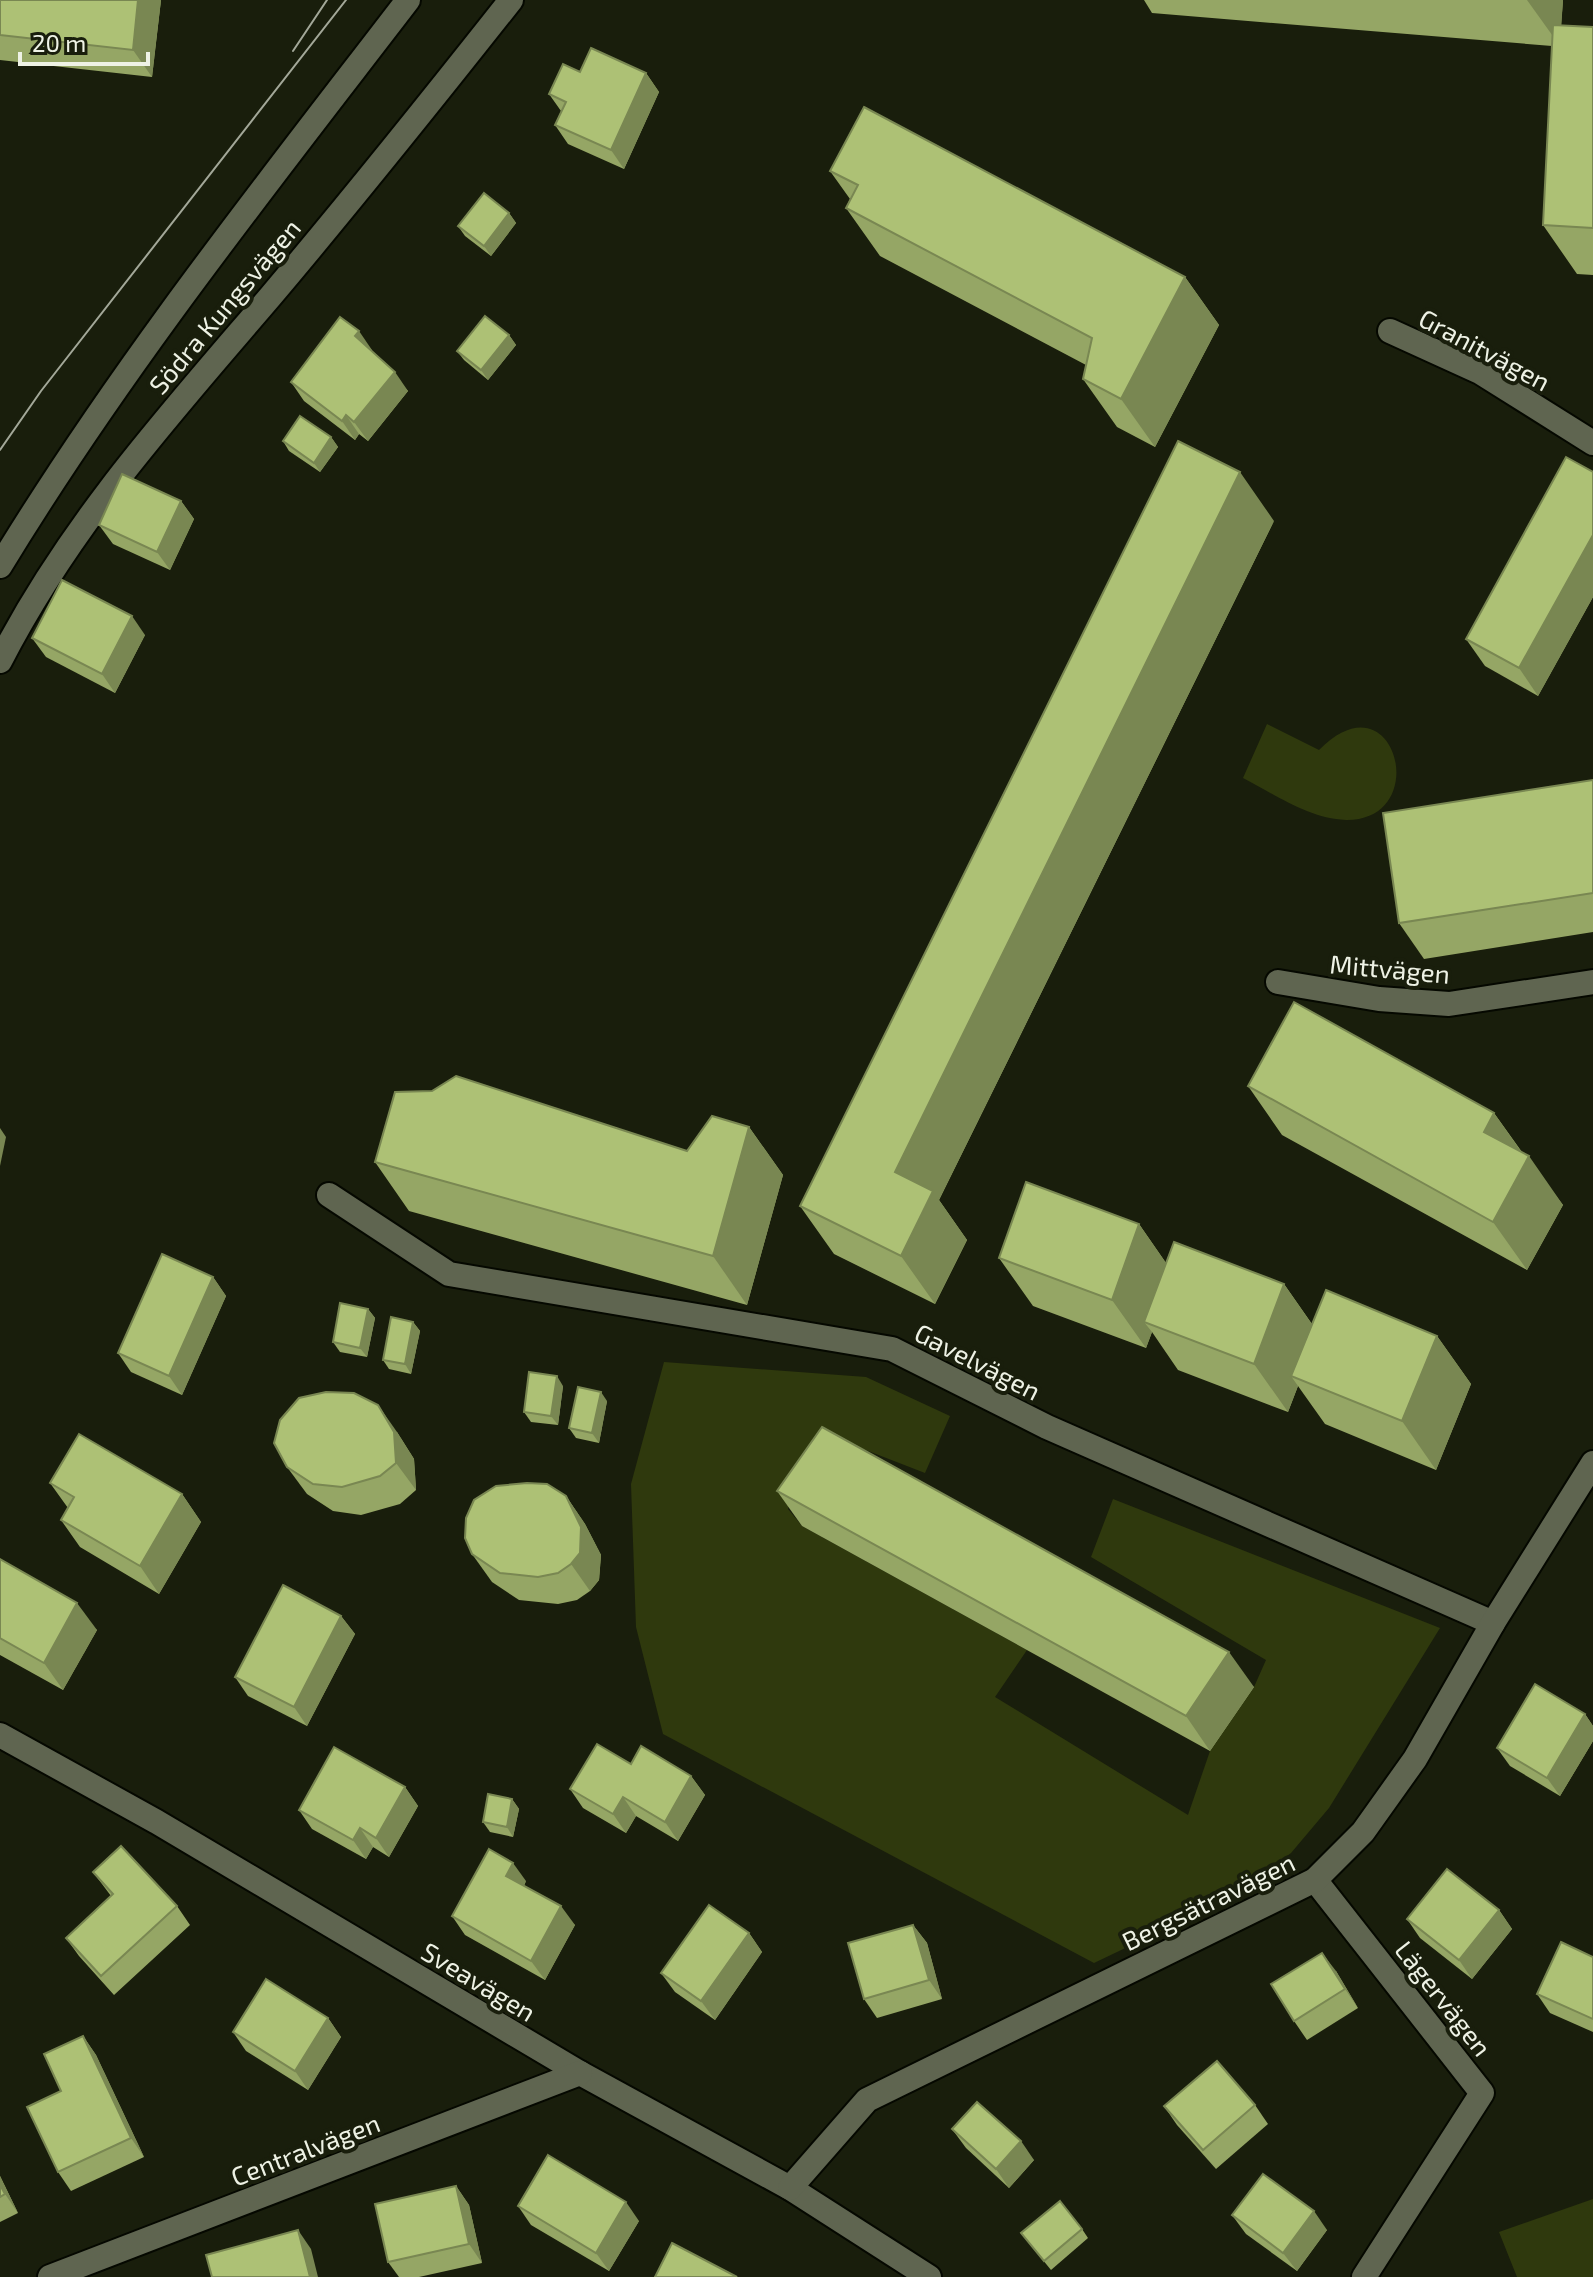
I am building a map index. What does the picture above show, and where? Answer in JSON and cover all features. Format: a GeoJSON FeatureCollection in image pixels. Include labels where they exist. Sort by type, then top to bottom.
{"type":"FeatureCollection","features":[{"type":"Feature","properties":{"kind":"street","name":"Södra Kungsvägen"},"geometry":{"type":"LineString","coordinates":[[0,566],[54,477],[180,299],[408,0]]}},
{"type":"Feature","properties":{"kind":"street","name":"Södra Kungsvägen"},"geometry":{"type":"LineString","coordinates":[[0,661],[34,596],[114,480],[273,293],[511,0]]}},
{"type":"Feature","properties":{"kind":"street","name":"Granitvägen"},"geometry":{"type":"LineString","coordinates":[[1390,331],[1480,372],[1593,443]]}},
{"type":"Feature","properties":{"kind":"street","name":"Mittvägen"},"geometry":{"type":"LineString","coordinates":[[1278,982],[1365,997],[1449,1004],[1593,982]]}},
{"type":"Feature","properties":{"kind":"street","name":"Gavelvägen"},"geometry":{"type":"LineString","coordinates":[[329,1195],[449,1274],[892,1349],[1047,1427],[1493,1623]]}},
{"type":"Feature","properties":{"kind":"street","name":"Bergsätravägen"},"geometry":{"type":"LineString","coordinates":[[790,2188],[867,2100],[1315,1880],[1363,1832],[1415,1759],[1493,1623],[1593,1463]]}},
{"type":"Feature","properties":{"kind":"street","name":"Sveavägen"},"geometry":{"type":"LineString","coordinates":[[0,1735],[157,1822],[580,2073],[790,2188],[929,2277]]}},
{"type":"Feature","properties":{"kind":"street","name":"Lägervägen"},"geometry":{"type":"LineString","coordinates":[[1315,1880],[1482,2093],[1364,2277]]}},
{"type":"Feature","properties":{"kind":"street","name":"Centralvägen"},"geometry":{"type":"LineString","coordinates":[[50,2277],[580,2073]]}},
{"type":"Feature","properties":{"kind":"green space"},"geometry":{"type":"Polygon","coordinates":[[[1267,724],[1319,750],[1346,731],[1368,728],[1384,738],[1394,756],[1396,778],[1390,799],[1373,814],[1346,820],[1332,819],[1292,805],[1243,778],[1267,724]]]}},
{"type":"Feature","properties":{"kind":"green space"},"geometry":{"type":"Polygon","coordinates":[[[664,1362],[866,1377],[950,1416],[925,1473],[845,1442],[799,1463],[788,1509],[802,1526],[1027,1650],[995,1697],[1188,1815],[1210,1751],[1254,1687],[1266,1660],[1091,1557],[1113,1499],[1440,1628],[1329,1808],[1291,1853],[1228,1899],[1094,1963],[663,1734],[636,1627],[631,1484],[664,1362]]]}},
{"type":"Feature","properties":{"kind":"green space"},"geometry":{"type":"Polygon","coordinates":[[[1593,2199],[1593,2277],[1517,2277],[1499,2232],[1593,2199]]]}},
{"type":"Feature","properties":{"kind":"building"},"geometry":{"type":"Polygon","coordinates":[[[0,0],[138,0],[133,50],[0,35],[0,0]]]}},
{"type":"Feature","properties":{"kind":"building"},"geometry":{"type":"Polygon","coordinates":[[[1553,25],[1593,27],[1593,228],[1543,225],[1553,25]]]}},
{"type":"Feature","properties":{"kind":"building"},"geometry":{"type":"Polygon","coordinates":[[[591,48],[646,73],[611,150],[555,125],[566,102],[549,94],[563,64],[580,72],[591,48]]]}},
{"type":"Feature","properties":{"kind":"building"},"geometry":{"type":"Polygon","coordinates":[[[864,107],[1185,277],[1121,399],[1083,379],[1092,338],[846,208],[858,185],[830,171],[864,107]]]}},
{"type":"Feature","properties":{"kind":"building"},"geometry":{"type":"Polygon","coordinates":[[[484,193],[509,213],[484,246],[458,226],[484,193]]]}},
{"type":"Feature","properties":{"kind":"building"},"geometry":{"type":"Polygon","coordinates":[[[485,316],[509,335],[481,370],[457,351],[485,316]]]}},
{"type":"Feature","properties":{"kind":"building"},"geometry":{"type":"Polygon","coordinates":[[[340,317],[359,331],[355,336],[395,372],[354,422],[346,415],[342,421],[291,382],[340,317]]]}},
{"type":"Feature","properties":{"kind":"building"},"geometry":{"type":"Polygon","coordinates":[[[300,416],[331,437],[314,463],[283,441],[300,416]]]}},
{"type":"Feature","properties":{"kind":"building"},"geometry":{"type":"Polygon","coordinates":[[[1178,441],[1240,472],[895,1172],[933,1191],[901,1256],[800,1206],[1178,441]]]}},
{"type":"Feature","properties":{"kind":"building"},"geometry":{"type":"Polygon","coordinates":[[[1566,457],[1593,472],[1593,535],[1519,668],[1466,639],[1566,457]]]}},
{"type":"Feature","properties":{"kind":"building"},"geometry":{"type":"Polygon","coordinates":[[[122,474],[181,501],[157,552],[99,525],[122,474]]]}},
{"type":"Feature","properties":{"kind":"building"},"geometry":{"type":"Polygon","coordinates":[[[62,580],[132,616],[102,674],[32,638],[62,580]]]}},
{"type":"Feature","properties":{"kind":"building"},"geometry":{"type":"Polygon","coordinates":[[[1593,780],[1593,893],[1399,923],[1383,813],[1593,780]]]}},
{"type":"Feature","properties":{"kind":"building"},"geometry":{"type":"Polygon","coordinates":[[[1294,1002],[1494,1113],[1484,1132],[1529,1156],[1493,1222],[1248,1086],[1294,1002]]]}},
{"type":"Feature","properties":{"kind":"building"},"geometry":{"type":"Polygon","coordinates":[[[456,1076],[687,1151],[712,1116],[749,1127],[713,1256],[375,1162],[395,1092],[432,1091],[456,1076]]]}},
{"type":"Feature","properties":{"kind":"building"},"geometry":{"type":"Polygon","coordinates":[[[1026,1182],[1139,1224],[1112,1300],[999,1258],[1026,1182]]]}},
{"type":"Feature","properties":{"kind":"building"},"geometry":{"type":"Polygon","coordinates":[[[1174,1242],[1284,1284],[1254,1364],[1144,1322],[1174,1242]]]}},
{"type":"Feature","properties":{"kind":"building"},"geometry":{"type":"Polygon","coordinates":[[[162,1254],[213,1277],[169,1376],[118,1353],[162,1254]]]}},
{"type":"Feature","properties":{"kind":"building"},"geometry":{"type":"Polygon","coordinates":[[[1326,1290],[1437,1336],[1402,1421],[1291,1376],[1326,1290]]]}},
{"type":"Feature","properties":{"kind":"building"},"geometry":{"type":"Polygon","coordinates":[[[340,1303],[368,1309],[360,1348],[333,1342],[340,1303]]]}},
{"type":"Feature","properties":{"kind":"building"},"geometry":{"type":"Polygon","coordinates":[[[391,1317],[413,1322],[405,1364],[383,1360],[391,1317]]]}},
{"type":"Feature","properties":{"kind":"building"},"geometry":{"type":"Polygon","coordinates":[[[529,1372],[557,1376],[551,1416],[524,1412],[529,1372]]]}},
{"type":"Feature","properties":{"kind":"building"},"geometry":{"type":"Polygon","coordinates":[[[578,1387],[601,1392],[592,1433],[569,1428],[578,1387]]]}},
{"type":"Feature","properties":{"kind":"building"},"geometry":{"type":"Polygon","coordinates":[[[326,1392],[354,1393],[378,1405],[394,1432],[396,1463],[380,1476],[342,1487],[313,1484],[287,1467],[274,1443],[280,1420],[299,1398],[326,1392]]]}},
{"type":"Feature","properties":{"kind":"building"},"geometry":{"type":"Polygon","coordinates":[[[822,1427],[1229,1652],[1186,1716],[777,1491],[822,1427]]]}},
{"type":"Feature","properties":{"kind":"building"},"geometry":{"type":"Polygon","coordinates":[[[79,1434],[182,1494],[140,1566],[61,1520],[74,1497],[50,1483],[79,1434]]]}},
{"type":"Feature","properties":{"kind":"building"},"geometry":{"type":"Polygon","coordinates":[[[547,1484],[566,1496],[581,1527],[580,1553],[558,1573],[538,1577],[500,1573],[472,1554],[465,1538],[466,1518],[474,1500],[496,1486],[547,1484]]]}},
{"type":"Feature","properties":{"kind":"building"},"geometry":{"type":"Polygon","coordinates":[[[0,1559],[77,1603],[44,1663],[0,1638],[0,1559]]]}},
{"type":"Feature","properties":{"kind":"building"},"geometry":{"type":"Polygon","coordinates":[[[283,1585],[341,1616],[294,1707],[235,1677],[283,1585]]]}},
{"type":"Feature","properties":{"kind":"building"},"geometry":{"type":"Polygon","coordinates":[[[1535,1684],[1585,1714],[1547,1778],[1497,1748],[1535,1684]]]}},
{"type":"Feature","properties":{"kind":"building"},"geometry":{"type":"Polygon","coordinates":[[[597,1744],[631,1764],[641,1746],[691,1776],[665,1822],[623,1797],[613,1814],[570,1789],[597,1744]]]}},
{"type":"Feature","properties":{"kind":"building"},"geometry":{"type":"Polygon","coordinates":[[[334,1747],[405,1787],[376,1838],[360,1828],[353,1840],[299,1810],[334,1747]]]}},
{"type":"Feature","properties":{"kind":"building"},"geometry":{"type":"Polygon","coordinates":[[[488,1794],[512,1799],[507,1827],[483,1822],[488,1794]]]}},
{"type":"Feature","properties":{"kind":"building"},"geometry":{"type":"Polygon","coordinates":[[[121,1846],[177,1906],[101,1976],[66,1938],[113,1894],[93,1872],[121,1846]]]}},
{"type":"Feature","properties":{"kind":"building"},"geometry":{"type":"Polygon","coordinates":[[[489,1849],[513,1863],[506,1876],[561,1906],[531,1961],[452,1916],[489,1849]]]}},
{"type":"Feature","properties":{"kind":"building"},"geometry":{"type":"Polygon","coordinates":[[[1447,1869],[1499,1910],[1459,1960],[1407,1919],[1447,1869]]]}},
{"type":"Feature","properties":{"kind":"building"},"geometry":{"type":"Polygon","coordinates":[[[709,1905],[749,1933],[701,2001],[661,1973],[709,1905]]]}},
{"type":"Feature","properties":{"kind":"building"},"geometry":{"type":"Polygon","coordinates":[[[913,1925],[929,1980],[864,1999],[848,1943],[913,1925]]]}},
{"type":"Feature","properties":{"kind":"building"},"geometry":{"type":"Polygon","coordinates":[[[1561,1942],[1593,1957],[1593,2019],[1537,1994],[1561,1942]]]}},
{"type":"Feature","properties":{"kind":"building"},"geometry":{"type":"Polygon","coordinates":[[[1322,1953],[1345,1989],[1294,2021],[1271,1984],[1322,1953]]]}},
{"type":"Feature","properties":{"kind":"building"},"geometry":{"type":"Polygon","coordinates":[[[266,1979],[328,2018],[295,2071],[233,2032],[266,1979]]]}},
{"type":"Feature","properties":{"kind":"building"},"geometry":{"type":"Polygon","coordinates":[[[83,2036],[131,2138],[58,2172],[27,2107],[61,2091],[44,2054],[83,2036]]]}},
{"type":"Feature","properties":{"kind":"building"},"geometry":{"type":"Polygon","coordinates":[[[1217,2061],[1255,2105],[1203,2150],[1164,2106],[1217,2061]]]}},
{"type":"Feature","properties":{"kind":"building"},"geometry":{"type":"Polygon","coordinates":[[[977,2102],[1021,2141],[996,2169],[952,2129],[977,2102]]]}},
{"type":"Feature","properties":{"kind":"building"},"geometry":{"type":"Polygon","coordinates":[[[548,2155],[626,2202],[596,2253],[518,2206],[548,2155]]]}},
{"type":"Feature","properties":{"kind":"building"},"geometry":{"type":"Polygon","coordinates":[[[1263,2174],[1314,2211],[1283,2253],[1232,2215],[1263,2174]]]}},
{"type":"Feature","properties":{"kind":"building"},"geometry":{"type":"Polygon","coordinates":[[[456,2186],[469,2244],[388,2262],[375,2204],[456,2186]]]}},
{"type":"Feature","properties":{"kind":"building"},"geometry":{"type":"Polygon","coordinates":[[[1060,2201],[1082,2229],[1044,2261],[1021,2233],[1060,2201]]]}},
{"type":"Feature","properties":{"kind":"building"},"geometry":{"type":"Polygon","coordinates":[[[298,2230],[310,2277],[212,2277],[206,2255],[298,2230]]]}},
{"type":"Feature","properties":{"kind":"building"},"geometry":{"type":"Polygon","coordinates":[[[672,2243],[737,2277],[655,2277],[672,2243]]]}},
{"type":"Feature","properties":{"kind":"tram line"},"geometry":{"type":"LineString","coordinates":[[293,51],[327,0]]}},
{"type":"Feature","properties":{"kind":"tram line"},"geometry":{"type":"LineString","coordinates":[[0,450],[41,391],[346,0]]}}]}
